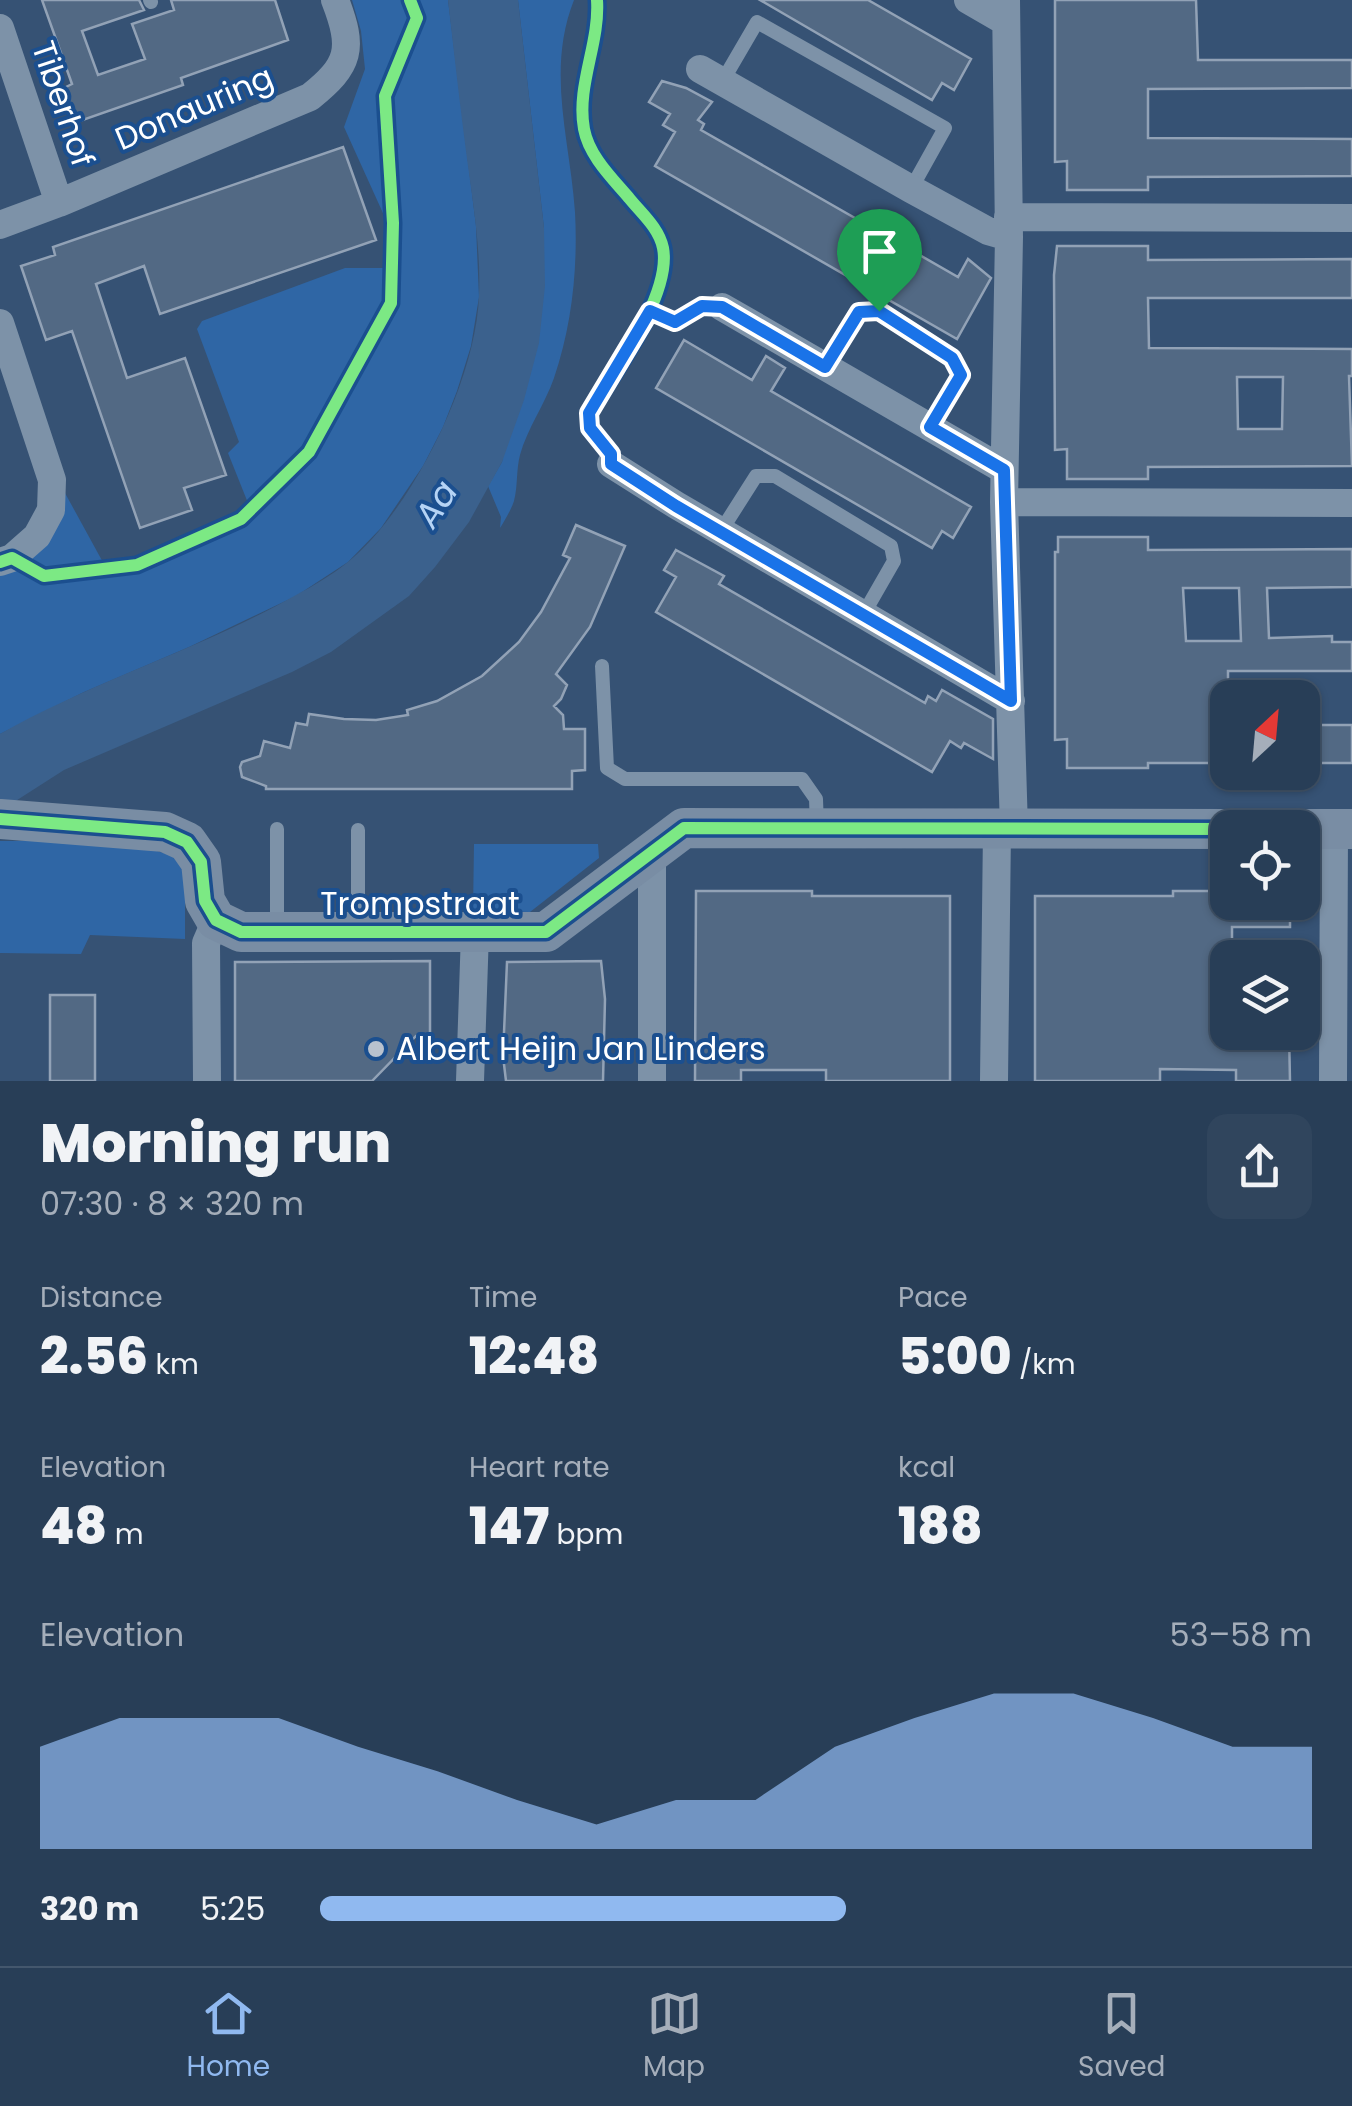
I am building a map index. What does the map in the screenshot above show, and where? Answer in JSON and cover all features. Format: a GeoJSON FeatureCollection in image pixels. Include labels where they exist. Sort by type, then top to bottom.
{"type":"FeatureCollection","features":[{"type":"Feature","properties":{"kind":"street","name":"Donauring"},"geometry":{"type":"LineString","coordinates":[[0,225],[310,97],[334,78],[346,53],[344,22],[335,0]]}},
{"type":"Feature","properties":{"kind":"street"},"geometry":{"type":"LineString","coordinates":[[968,0],[1006,11],[1004,502],[1011,701],[994,1081]]}},
{"type":"Feature","properties":{"kind":"street","name":"Tiberhof"},"geometry":{"type":"LineString","coordinates":[[0,28],[59,203]]}},
{"type":"Feature","properties":{"kind":"street"},"geometry":{"type":"LineString","coordinates":[[711,76],[988,231],[1008,227],[1352,218]]}},
{"type":"Feature","properties":{"kind":"street"},"geometry":{"type":"LineString","coordinates":[[722,307],[1004,470]]}},
{"type":"Feature","properties":{"kind":"street"},"geometry":{"type":"LineString","coordinates":[[0,323],[52,480],[50,510],[37,536],[12,558],[0,562]]}},
{"type":"Feature","properties":{"kind":"street"},"geometry":{"type":"LineString","coordinates":[[611,464],[1011,701]]}},
{"type":"Feature","properties":{"kind":"street"},"geometry":{"type":"LineString","coordinates":[[1004,502],[1352,503]]}},
{"type":"Feature","properties":{"kind":"street"},"geometry":{"type":"LineString","coordinates":[[3,819],[164,832],[187,842],[200,862],[204,901],[216,920],[206,943],[207,1081]]}},
{"type":"Feature","properties":{"kind":"street","name":"Trompstraat"},"geometry":{"type":"LineString","coordinates":[[216,920],[241,932],[546,932],[684,828],[1210,829]]}},
{"type":"Feature","properties":{"kind":"street"},"geometry":{"type":"LineString","coordinates":[[1330,829],[1333,1081]]}},
{"type":"Feature","properties":{"kind":"street"},"geometry":{"type":"LineString","coordinates":[[652,853],[652,1081]]}},
{"type":"Feature","properties":{"kind":"street"},"geometry":{"type":"LineString","coordinates":[[470,1081],[475,932]]}},
{"type":"Feature","properties":{"kind":"lane"},"geometry":{"type":"LineString","coordinates":[[711,76],[757,22],[946,128],[911,190]]}},
{"type":"Feature","properties":{"kind":"lane"},"geometry":{"type":"LineString","coordinates":[[825,367],[859,312],[879,311],[952,358],[961,375],[930,427]]}},
{"type":"Feature","properties":{"kind":"lane"},"geometry":{"type":"LineString","coordinates":[[721,531],[756,476],[774,476],[891,546],[894,562],[864,614]]}},
{"type":"Feature","properties":{"kind":"lane"},"geometry":{"type":"LineString","coordinates":[[602,666],[607,768],[624,779],[802,779],[816,800],[817,828]]}},
{"type":"Feature","properties":{"kind":"lane"},"geometry":{"type":"LineString","coordinates":[[277,829],[277,930]]}},
{"type":"Feature","properties":{"kind":"lane"},"geometry":{"type":"LineString","coordinates":[[358,830],[358,931]]}},
{"type":"Feature","properties":{"kind":"shaded area"},"geometry":{"type":"Polygon","coordinates":[[[352,0],[448,0],[476,226],[479,297],[471,346],[443,427],[423,466],[381,528],[348,562],[296,596],[0,734],[0,563],[65,493],[105,566],[180,542],[248,503],[228,453],[239,442],[197,329],[202,321],[345,268],[384,268],[387,222],[344,127],[365,69],[361,31],[352,0]]]}},
{"type":"Feature","properties":{"kind":"shaded area"},"geometry":{"type":"Polygon","coordinates":[[[518,0],[574,0],[566,27],[561,79],[576,254],[560,358],[523,445],[514,501],[500,528],[501,517],[488,486],[502,462],[544,228],[518,0]]]}},
{"type":"Feature","properties":{"kind":"shaded area"},"geometry":{"type":"Polygon","coordinates":[[[0,841],[114,843],[180,859],[185,880],[185,939],[90,935],[81,954],[0,953],[0,841]]]}},
{"type":"Feature","properties":{"kind":"shaded area"},"geometry":{"type":"Polygon","coordinates":[[[474,844],[598,844],[599,858],[530,912],[473,911],[474,844]]]}},
{"type":"Feature","properties":{"kind":"water","name":"Aa"},"geometry":{"type":"Polygon","coordinates":[[[448,0],[518,0],[544,228],[545,286],[539,343],[502,462],[469,522],[409,596],[331,652],[64,770],[0,811],[0,734],[73,697],[223,632],[322,580],[372,539],[417,477],[454,402],[467,364],[479,295],[476,227],[448,0]]]}},
{"type":"Feature","properties":{"kind":"building"},"geometry":{"type":"Polygon","coordinates":[[[42,0],[139,0],[144,10],[82,31],[98,75],[145,59],[132,24],[174,10],[171,0],[275,0],[288,40],[181,78],[183,85],[77,122],[72,110],[66,112],[58,91],[72,84],[42,0]]]}},
{"type":"Feature","properties":{"kind":"building"},"geometry":{"type":"Polygon","coordinates":[[[760,0],[868,0],[971,59],[954,90],[942,83],[932,100],[760,0]]]}},
{"type":"Feature","properties":{"kind":"building"},"geometry":{"type":"Polygon","coordinates":[[[1055,0],[1196,0],[1198,60],[1352,60],[1352,88],[1148,89],[1148,138],[1352,139],[1352,176],[1148,177],[1148,190],[1067,190],[1067,161],[1055,162],[1055,0]]]}},
{"type":"Feature","properties":{"kind":"building"},"geometry":{"type":"Polygon","coordinates":[[[662,81],[712,102],[698,120],[704,124],[701,130],[958,277],[968,259],[991,278],[957,339],[655,166],[675,132],[663,125],[670,114],[649,102],[662,81]]]}},
{"type":"Feature","properties":{"kind":"building"},"geometry":{"type":"Polygon","coordinates":[[[343,147],[376,240],[160,314],[144,266],[96,284],[127,378],[185,358],[226,475],[184,488],[192,510],[140,528],[72,331],[46,340],[21,266],[55,255],[53,247],[343,147]]]}},
{"type":"Feature","properties":{"kind":"building"},"geometry":{"type":"Polygon","coordinates":[[[1057,246],[1148,246],[1148,260],[1352,259],[1352,298],[1148,298],[1149,348],[1352,349],[1352,466],[1148,467],[1148,479],[1067,479],[1067,449],[1055,450],[1057,246]],[[1237,377],[1238,429],[1282,429],[1283,377],[1237,377]]]}},
{"type":"Feature","properties":{"kind":"building"},"geometry":{"type":"Polygon","coordinates":[[[684,340],[752,380],[766,356],[785,368],[771,391],[971,507],[953,538],[942,531],[932,548],[656,388],[684,340]]]}},
{"type":"Feature","properties":{"kind":"building"},"geometry":{"type":"Polygon","coordinates":[[[576,525],[625,546],[590,627],[556,674],[567,685],[554,706],[563,715],[564,729],[585,729],[585,770],[572,771],[572,789],[266,789],[242,777],[242,762],[260,756],[264,741],[290,748],[296,723],[307,725],[309,714],[376,720],[408,715],[407,710],[437,701],[482,676],[519,642],[541,612],[570,558],[563,555],[576,525]]]}},
{"type":"Feature","properties":{"kind":"building"},"geometry":{"type":"Polygon","coordinates":[[[1058,537],[1148,537],[1148,550],[1352,549],[1352,587],[1267,588],[1269,638],[1332,636],[1332,642],[1352,642],[1352,671],[1228,671],[1228,680],[1210,680],[1210,763],[1067,768],[1067,739],[1055,740],[1058,537]],[[1183,588],[1186,641],[1241,641],[1239,588],[1183,588]]]}},
{"type":"Feature","properties":{"kind":"building"},"geometry":{"type":"Polygon","coordinates":[[[676,550],[724,576],[719,584],[925,703],[928,696],[936,701],[942,690],[993,719],[993,759],[964,743],[961,748],[950,741],[932,772],[656,612],[676,577],[664,570],[676,550]]]}},
{"type":"Feature","properties":{"kind":"building"},"geometry":{"type":"Polygon","coordinates":[[[1320,725],[1352,725],[1352,763],[1320,763],[1320,725]]]}},
{"type":"Feature","properties":{"kind":"building"},"geometry":{"type":"Polygon","coordinates":[[[696,891],[950,896],[950,1081],[826,1081],[826,1070],[741,1070],[741,1081],[695,1081],[696,891]]]}},
{"type":"Feature","properties":{"kind":"building"},"geometry":{"type":"Polygon","coordinates":[[[1173,891],[1210,891],[1210,920],[1290,920],[1290,927],[1232,927],[1232,940],[1210,940],[1210,1050],[1289,1050],[1290,1081],[1236,1081],[1236,1070],[1160,1069],[1160,1081],[1035,1081],[1035,896],[1173,896],[1173,891]]]}},
{"type":"Feature","properties":{"kind":"building"},"geometry":{"type":"Polygon","coordinates":[[[430,961],[430,1036],[416,1036],[372,1081],[235,1081],[235,962],[430,961]]]}},
{"type":"Feature","properties":{"kind":"building"},"geometry":{"type":"Polygon","coordinates":[[[601,961],[605,999],[603,1081],[506,1081],[503,1056],[507,962],[601,961]]]}},
{"type":"Feature","properties":{"kind":"building"},"geometry":{"type":"Polygon","coordinates":[[[50,995],[95,995],[95,1081],[50,1081],[50,995]]]}},
{"type":"Feature","properties":{"kind":"cycle path"},"geometry":{"type":"LineString","coordinates":[[0,562],[12,558],[44,576],[137,565],[241,519],[309,452],[391,303],[393,223],[385,96],[417,18],[410,0]]}},
{"type":"Feature","properties":{"kind":"cycle path"},"geometry":{"type":"LineString","coordinates":[[597,0],[583,97],[584,129],[596,157],[654,228],[663,248],[659,288],[650,310],[589,413],[590,429],[611,454],[611,464]]}},
{"type":"Feature","properties":{"kind":"cycle path"},"geometry":{"type":"LineString","coordinates":[[0,819],[165,832],[187,842],[201,862],[205,901],[216,920],[241,932],[546,932],[684,828],[1210,829]]}},
{"type":"Feature","properties":{"kind":"place","name":"Albert Heijn Jan Linders"},"geometry":{"type":"Point","coordinates":[376,1049]}},
{"type":"Feature","properties":{"kind":"route"},"geometry":{"type":"LineString","coordinates":[[702,306],[722,307],[825,367],[859,312],[879,311],[952,358],[961,375],[930,427],[1004,470],[1011,701],[676,506],[611,464],[611,454],[590,428],[589,413],[650,311],[675,322],[702,306]]}}]}
